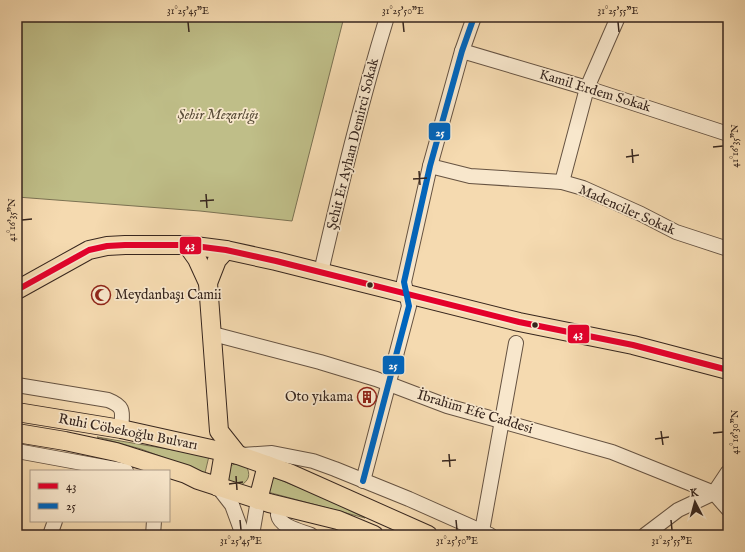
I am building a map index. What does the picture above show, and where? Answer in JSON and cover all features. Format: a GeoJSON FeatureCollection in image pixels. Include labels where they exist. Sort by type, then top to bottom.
{"type":"FeatureCollection","features":[{"type":"Feature","properties":{"kind":"main road"},"geometry":{"type":"LineString","coordinates":[[17,290],[90,250],[107,246],[187,245],[226,250],[321,272],[407,295],[519,322],[633,346],[728,370]]}},
{"type":"Feature","properties":{"kind":"main road"},"geometry":{"type":"LineString","coordinates":[[187,245],[197,259],[208,283],[213,334],[219,431],[231,453],[218,487]]}},
{"type":"Feature","properties":{"kind":"main road"},"geometry":{"type":"LineString","coordinates":[[208,283],[217,260],[226,250]]}},
{"type":"Feature","properties":{"kind":"main road","name":"Ruhi Cöbekoğlu Bulvarı"},"geometry":{"type":"LineString","coordinates":[[17,412],[122,429],[231,453],[289,473],[428,535]]}},
{"type":"Feature","properties":{"kind":"main road","name":"Ruhi Cöbekoğlu Bulvarı"},"geometry":{"type":"LineString","coordinates":[[17,433],[116,452],[164,470]]}},
{"type":"Feature","properties":{"kind":"main road"},"geometry":{"type":"LineString","coordinates":[[258,500],[267,465]]}},
{"type":"Feature","properties":{"kind":"main road","name":"Ruhi Cöbekoğlu Bulvarı"},"geometry":{"type":"LineString","coordinates":[[177,475],[198,480],[279,506],[338,520],[374,535]]}},
{"type":"Feature","properties":{"kind":"street","name":"Şehit Er Ayhan Demirci Sokak"},"geometry":{"type":"LineString","coordinates":[[321,272],[346,164],[374,58],[387,17]]}},
{"type":"Feature","properties":{"kind":"street"},"geometry":{"type":"LineString","coordinates":[[363,481],[390,384],[409,306],[404,282],[430,166],[462,51],[474,17]]}},
{"type":"Feature","properties":{"kind":"street"},"geometry":{"type":"LineString","coordinates":[[562,182],[587,88],[618,17]]}},
{"type":"Feature","properties":{"kind":"street","name":"Kamil Erdem Sokak"},"geometry":{"type":"LineString","coordinates":[[462,51],[587,88],[728,134]]}},
{"type":"Feature","properties":{"kind":"street","name":"Madenciler Sokak"},"geometry":{"type":"LineString","coordinates":[[430,166],[470,176],[562,182],[583,188],[610,199],[676,232],[728,249]]}},
{"type":"Feature","properties":{"kind":"street","name":"İbrahim Efe Caddesi"},"geometry":{"type":"LineString","coordinates":[[213,334],[320,362],[390,384],[447,406],[612,452],[714,493],[728,509]]}},
{"type":"Feature","properties":{"kind":"street"},"geometry":{"type":"LineString","coordinates":[[231,453],[272,453],[313,461],[409,499],[486,533],[502,422],[516,343]]}},
{"type":"Feature","properties":{"kind":"street"},"geometry":{"type":"LineString","coordinates":[[17,385],[108,400],[118,404],[122,412],[122,429]]}},
{"type":"Feature","properties":{"kind":"street"},"geometry":{"type":"LineString","coordinates":[[17,451],[73,466],[115,470]]}},
{"type":"Feature","properties":{"kind":"street"},"geometry":{"type":"LineString","coordinates":[[645,535],[678,510],[714,493],[728,472]]}},
{"type":"Feature","properties":{"kind":"street"},"geometry":{"type":"LineString","coordinates":[[218,487],[232,505],[243,535]]}},
{"type":"Feature","properties":{"kind":"street"},"geometry":{"type":"LineString","coordinates":[[252,535],[258,500]]}},
{"type":"Feature","properties":{"kind":"street"},"geometry":{"type":"LineString","coordinates":[[279,506],[278,515],[281,522],[311,535]]}},
{"type":"Feature","properties":{"kind":"street"},"geometry":{"type":"LineString","coordinates":[[50,535],[55,522]]}},
{"type":"Feature","properties":{"kind":"street"},"geometry":{"type":"LineString","coordinates":[[153,535],[154,522]]}},
{"type":"Feature","properties":{"kind":"green space","name":"Şehir Mezarlığı"},"geometry":{"type":"Polygon","coordinates":[[[17,17],[344,17],[292,221],[200,211],[17,197],[17,17]]]}},
{"type":"Feature","properties":{"kind":"green space"},"geometry":{"type":"Polygon","coordinates":[[[97,437],[209,456],[205,473],[141,449],[97,437]]]}},
{"type":"Feature","properties":{"kind":"green space"},"geometry":{"type":"Polygon","coordinates":[[[237,463],[246,466],[249,474],[247,479],[241,485],[229,481],[227,478],[230,466],[237,463]]]}},
{"type":"Feature","properties":{"kind":"green space"},"geometry":{"type":"Polygon","coordinates":[[[268,475],[325,498],[365,518],[264,491],[268,475]]]}},
{"type":"Feature","properties":{"kind":"transit line","name":"25"},"geometry":{"type":"LineString","coordinates":[[363,481],[409,306],[404,282],[430,166],[462,51],[474,17]]}},
{"type":"Feature","properties":{"kind":"transit line","name":"43"},"geometry":{"type":"LineString","coordinates":[[17,290],[89,250],[107,246],[125,245],[187,245],[226,250],[276,261],[519,322],[633,345],[728,370]]}},
{"type":"Feature","properties":{"kind":"place","name":"Meydanbaşı Camii"},"geometry":{"type":"Point","coordinates":[101,295]}},
{"type":"Feature","properties":{"kind":"place","name":"Oto yıkama"},"geometry":{"type":"Point","coordinates":[367,397]}}]}
